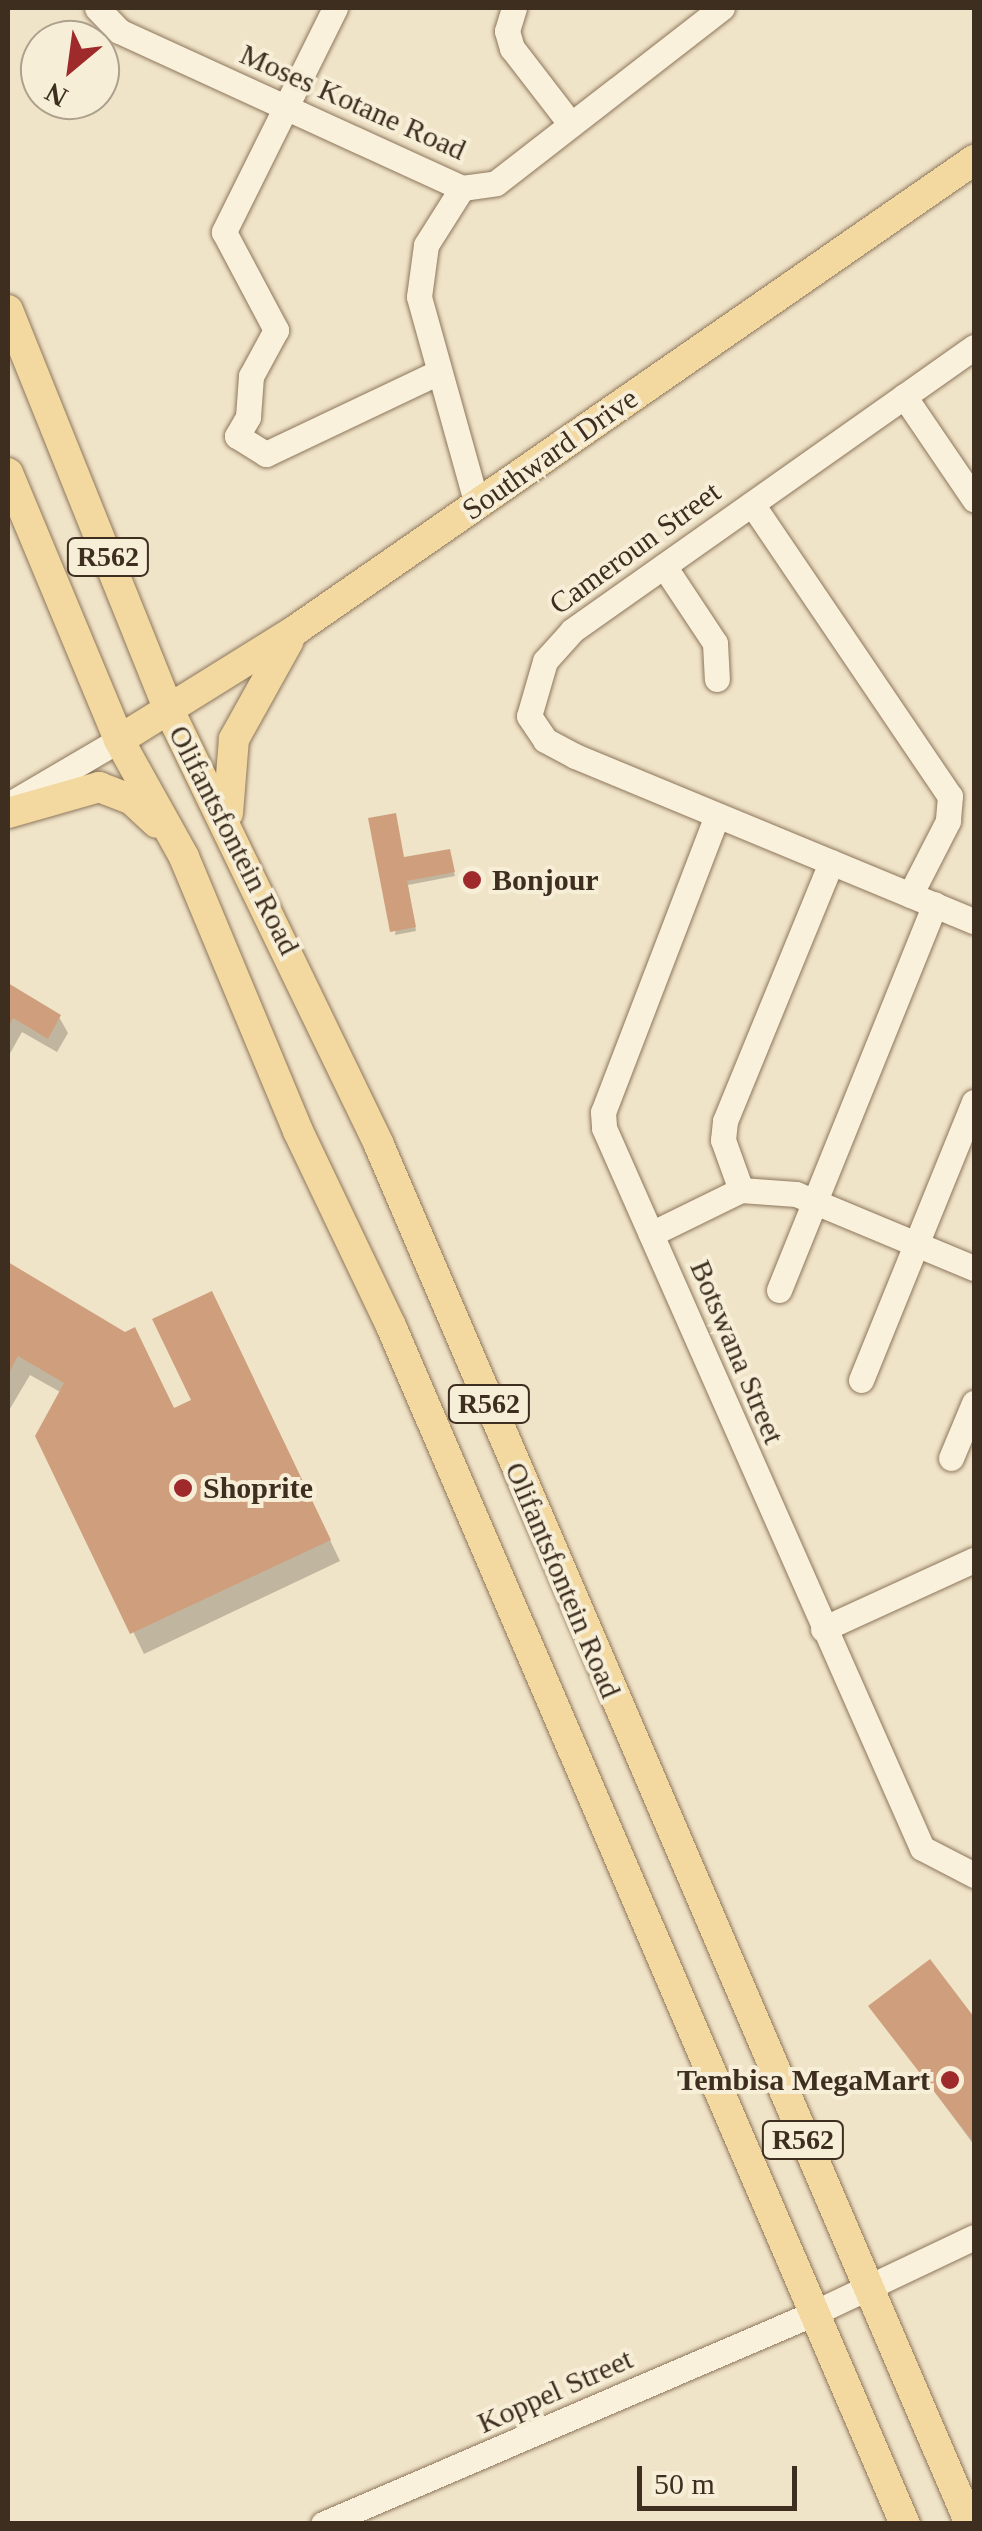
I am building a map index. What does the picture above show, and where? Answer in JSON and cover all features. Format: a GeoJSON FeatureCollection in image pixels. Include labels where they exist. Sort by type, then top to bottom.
{"type":"FeatureCollection","features":[{"type":"Feature","properties":{"kind":"main road","name":"Southward Drive"},"geometry":{"type":"LineString","coordinates":[[119,740],[297,629],[974,160]]}},
{"type":"Feature","properties":{"kind":"main road","name":"Olifantsfontein Road"},"geometry":{"type":"LineString","coordinates":[[8,310],[169,710],[228,822],[379,1145],[970,2524]]}},
{"type":"Feature","properties":{"kind":"main road","name":"Olifantsfontein Road"},"geometry":{"type":"LineString","coordinates":[[8,473],[119,740],[184,857],[290,1113],[339,1211],[671,1968],[812,2314],[905,2524]]}},
{"type":"Feature","properties":{"kind":"main road"},"geometry":{"type":"LineString","coordinates":[[228,822],[234,739],[297,629]]}},
{"type":"Feature","properties":{"kind":"main road"},"geometry":{"type":"LineString","coordinates":[[8,813],[79,789],[115,790],[142,807],[184,857]]}},
{"type":"Feature","properties":{"kind":"street","name":"Moses Kotane Road"},"geometry":{"type":"LineString","coordinates":[[97,8],[119,30],[462,188],[496,182],[569,122],[722,8]]}},
{"type":"Feature","properties":{"kind":"street"},"geometry":{"type":"LineString","coordinates":[[334,8],[224,232],[276,330],[251,376],[248,417],[237,436],[266,454],[439,372]]}},
{"type":"Feature","properties":{"kind":"street"},"geometry":{"type":"LineString","coordinates":[[514,8],[508,31],[512,48],[569,122]]}},
{"type":"Feature","properties":{"kind":"street"},"geometry":{"type":"LineString","coordinates":[[462,188],[434,228],[419,272],[421,310],[477,505]]}},
{"type":"Feature","properties":{"kind":"street","name":"Cameroun Street"},"geometry":{"type":"LineString","coordinates":[[974,347],[554,646],[536,682],[529,716],[545,740],[716,818],[974,921]]}},
{"type":"Feature","properties":{"kind":"street"},"geometry":{"type":"LineString","coordinates":[[904,396],[974,499]]}},
{"type":"Feature","properties":{"kind":"street"},"geometry":{"type":"LineString","coordinates":[[752,504],[950,796],[948,821],[910,895]]}},
{"type":"Feature","properties":{"kind":"street"},"geometry":{"type":"LineString","coordinates":[[664,566],[715,643],[717,679]]}},
{"type":"Feature","properties":{"kind":"street"},"geometry":{"type":"LineString","coordinates":[[8,805],[119,740]]}},
{"type":"Feature","properties":{"kind":"street","name":"Botswana Street"},"geometry":{"type":"LineString","coordinates":[[716,818],[602,1116],[922,1848],[974,1875]]}},
{"type":"Feature","properties":{"kind":"street"},"geometry":{"type":"LineString","coordinates":[[741,1190],[723,1140],[725,1122],[831,862]]}},
{"type":"Feature","properties":{"kind":"street"},"geometry":{"type":"LineString","coordinates":[[779,1290],[935,904]]}},
{"type":"Feature","properties":{"kind":"street"},"geometry":{"type":"LineString","coordinates":[[861,1380],[974,1102]]}},
{"type":"Feature","properties":{"kind":"street"},"geometry":{"type":"LineString","coordinates":[[651,1234],[741,1190],[778,1189],[974,1268]]}},
{"type":"Feature","properties":{"kind":"street"},"geometry":{"type":"LineString","coordinates":[[951,1458],[974,1403]]}},
{"type":"Feature","properties":{"kind":"street"},"geometry":{"type":"LineString","coordinates":[[823,1629],[974,1560]]}},
{"type":"Feature","properties":{"kind":"street","name":"Koppel Street"},"geometry":{"type":"LineString","coordinates":[[323,2524],[812,2314],[974,2237]]}},
{"type":"Feature","properties":{"kind":"building"},"geometry":{"type":"Polygon","coordinates":[[[396,813],[404,857],[450,849],[455,872],[407,881],[416,927],[390,932],[368,818],[396,813]]]}},
{"type":"Feature","properties":{"kind":"building"},"geometry":{"type":"Polygon","coordinates":[[[8,983],[61,1015],[48,1039],[13,1018],[8,1028],[8,983]]]}},
{"type":"Feature","properties":{"kind":"building","name":"Shoprite"},"geometry":{"type":"Polygon","coordinates":[[[8,1262],[125,1332],[135,1327],[174,1408],[191,1400],[152,1319],[212,1291],[331,1540],[130,1634],[35,1436],[64,1383],[18,1356],[8,1375],[8,1262]]]}},
{"type":"Feature","properties":{"kind":"building","name":"Tembisa MegaMart"},"geometry":{"type":"Polygon","coordinates":[[[930,1959],[974,2017],[974,2143],[868,2006],[930,1959]]]}},
{"type":"Feature","properties":{"kind":"place","name":"Bonjour"},"geometry":{"type":"Point","coordinates":[472,880]}},
{"type":"Feature","properties":{"kind":"place","name":"Shoprite"},"geometry":{"type":"Point","coordinates":[183,1488]}},
{"type":"Feature","properties":{"kind":"place","name":"Tembisa MegaMart"},"geometry":{"type":"Point","coordinates":[950,2080]}}]}
